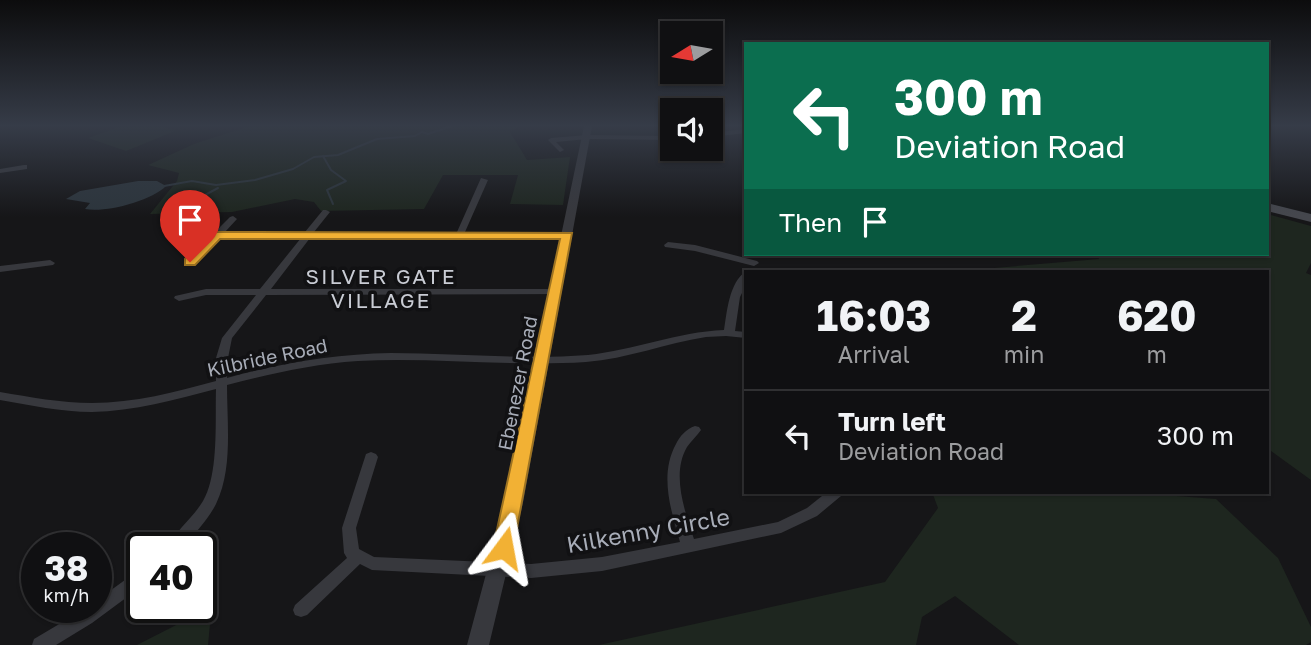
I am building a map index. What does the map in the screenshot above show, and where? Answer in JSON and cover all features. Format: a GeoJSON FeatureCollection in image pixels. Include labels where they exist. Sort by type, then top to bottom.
{"type":"FeatureCollection","features":[{"type":"Feature","properties":{"kind":"main road"},"geometry":{"type":"LineString","coordinates":[[1269,208],[1311,218]]}},
{"type":"Feature","properties":{"kind":"street","name":"Ebenezer Road"},"geometry":{"type":"LineString","coordinates":[[478,645],[499,570],[544,359],[583,156]]}},
{"type":"Feature","properties":{"kind":"street"},"geometry":{"type":"LineString","coordinates":[[0,171],[24,167]]}},
{"type":"Feature","properties":{"kind":"street"},"geometry":{"type":"LineString","coordinates":[[460,235],[484,180]]}},
{"type":"Feature","properties":{"kind":"street"},"geometry":{"type":"LineString","coordinates":[[187,532],[209,504],[216,488],[220,467],[222,358],[227,338],[326,212]]}},
{"type":"Feature","properties":{"kind":"street"},"geometry":{"type":"LineString","coordinates":[[190,262],[233,219]]}},
{"type":"Feature","properties":{"kind":"street"},"geometry":{"type":"LineString","coordinates":[[217,235],[568,235]]}},
{"type":"Feature","properties":{"kind":"street"},"geometry":{"type":"LineString","coordinates":[[668,245],[695,248],[749,269]]}},
{"type":"Feature","properties":{"kind":"street"},"geometry":{"type":"LineString","coordinates":[[0,269],[50,263]]}},
{"type":"Feature","properties":{"kind":"street"},"geometry":{"type":"LineString","coordinates":[[729,333],[735,297],[744,279]]}},
{"type":"Feature","properties":{"kind":"street"},"geometry":{"type":"LineString","coordinates":[[179,298],[206,292],[557,292]]}},
{"type":"Feature","properties":{"kind":"street"},"geometry":{"type":"LineString","coordinates":[[544,359],[591,358],[688,336],[744,335]]}},
{"type":"Feature","properties":{"kind":"street","name":"Kilbride Road"},"geometry":{"type":"LineString","coordinates":[[0,396],[51,404],[107,407],[156,400],[285,367],[342,359],[544,359]]}},
{"type":"Feature","properties":{"kind":"street"},"geometry":{"type":"LineString","coordinates":[[689,546],[676,501],[674,469],[681,442],[695,430]]}},
{"type":"Feature","properties":{"kind":"street"},"geometry":{"type":"LineString","coordinates":[[301,610],[357,558],[349,547],[349,528],[371,457]]}},
{"type":"Feature","properties":{"kind":"street","name":"Kilkenny Circle"},"geometry":{"type":"LineString","coordinates":[[357,558],[372,563],[499,570],[576,568],[781,527],[812,512],[834,494]]}},
{"type":"Feature","properties":{"kind":"street"},"geometry":{"type":"LineString","coordinates":[[40,645],[86,618],[126,589]]}},
{"type":"Feature","properties":{"kind":"shaded area"},"geometry":{"type":"Polygon","coordinates":[[[167,156],[525,156],[527,160],[570,157],[563,205],[510,204],[518,175],[443,175],[424,209],[321,211],[314,202],[295,199],[232,212],[150,214],[177,181],[179,173],[148,165],[167,156]]]}},
{"type":"Feature","properties":{"kind":"shaded area"},"geometry":{"type":"Polygon","coordinates":[[[138,181],[157,181],[166,186],[139,201],[104,209],[85,209],[90,203],[66,199],[80,191],[138,181]]]}},
{"type":"Feature","properties":{"kind":"shaded area"},"geometry":{"type":"Polygon","coordinates":[[[1269,215],[1311,226],[1311,263],[1306,273],[1311,275],[1311,480],[1269,449],[1269,270],[971,270],[1099,259],[1098,256],[1269,256],[1269,215]]]}},
{"type":"Feature","properties":{"kind":"shaded area"},"geometry":{"type":"Polygon","coordinates":[[[933,494],[1151,494],[1216,499],[1278,558],[1311,627],[1311,642],[1306,645],[1019,645],[955,596],[922,617],[916,645],[599,645],[885,582],[938,508],[933,494]]]}},
{"type":"Feature","properties":{"kind":"shaded area"},"geometry":{"type":"Polygon","coordinates":[[[180,623],[210,624],[208,645],[137,645],[180,623]]]}},
{"type":"Feature","properties":{"kind":"waterway"},"geometry":{"type":"LineString","coordinates":[[164,186],[192,181],[216,185],[255,180],[293,169],[314,157],[323,156]]}},
{"type":"Feature","properties":{"kind":"waterway"},"geometry":{"type":"LineString","coordinates":[[323,156],[331,170],[346,181],[327,190],[333,204]]}},
{"type":"Feature","properties":{"kind":"waterway"},"geometry":{"type":"LineString","coordinates":[[169,215],[170,208],[192,202],[218,188]]}},
{"type":"Feature","properties":{"kind":"waterway"},"geometry":{"type":"LineString","coordinates":[[168,218],[169,213]]}},
{"type":"Feature","properties":{"kind":"district","name":"SILVER GATE VILLAGE"},"geometry":{"type":"Point","coordinates":[381,288]}},
{"type":"Feature","properties":{"kind":"route"},"geometry":{"type":"LineString","coordinates":[[190,262],[217,235],[568,235],[504,548]]}}]}
